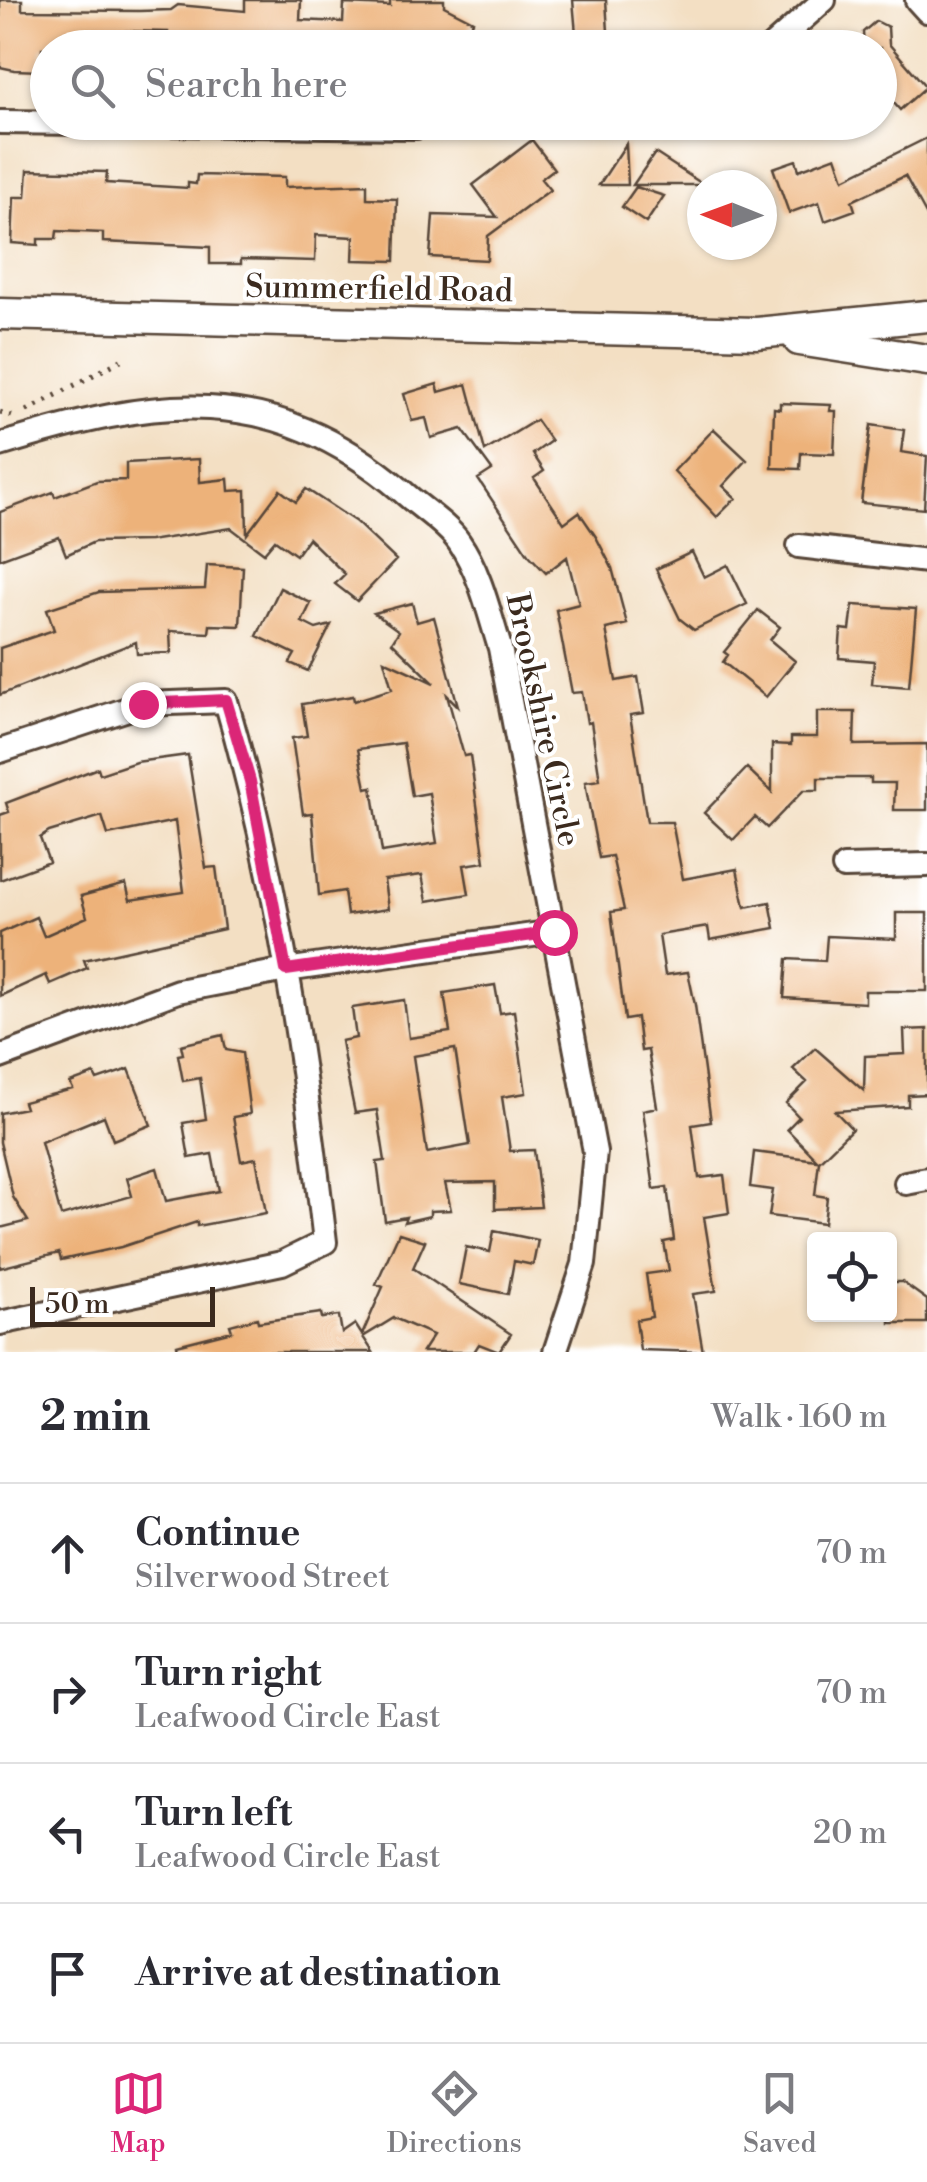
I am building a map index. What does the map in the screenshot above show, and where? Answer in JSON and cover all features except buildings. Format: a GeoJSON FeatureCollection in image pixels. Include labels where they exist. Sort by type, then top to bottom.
{"type":"FeatureCollection","features":[{"type":"Feature","properties":{"kind":"street"},"geometry":{"type":"LineString","coordinates":[[790,30],[824,0]]}},
{"type":"Feature","properties":{"kind":"street"},"geometry":{"type":"LineString","coordinates":[[918,0],[927,11]]}},
{"type":"Feature","properties":{"kind":"street"},"geometry":{"type":"LineString","coordinates":[[0,122],[30,122]]}},
{"type":"Feature","properties":{"kind":"street","name":"Summerfield Road"},"geometry":{"type":"LineString","coordinates":[[0,314],[757,333],[927,316]]}},
{"type":"Feature","properties":{"kind":"street","name":"Summerfield Road"},"geometry":{"type":"LineString","coordinates":[[757,333],[927,360]]}},
{"type":"Feature","properties":{"kind":"street","name":"Brookshire Circle"},"geometry":{"type":"LineString","coordinates":[[0,446],[66,425],[140,410],[201,405],[263,414],[318,435],[369,464],[458,540],[478,580],[500,648],[595,1152],[584,1264],[554,1352]]}},
{"type":"Feature","properties":{"kind":"street"},"geometry":{"type":"LineString","coordinates":[[800,546],[927,561]]}},
{"type":"Feature","properties":{"kind":"street"},"geometry":{"type":"LineString","coordinates":[[0,751],[143,704],[226,700],[250,781],[286,970],[325,1242],[282,1263],[0,1323]]}},
{"type":"Feature","properties":{"kind":"street"},"geometry":{"type":"LineString","coordinates":[[844,867],[927,865]]}},
{"type":"Feature","properties":{"kind":"street"},"geometry":{"type":"LineString","coordinates":[[0,1057],[178,991],[286,970],[554,932]]}},
{"type":"Feature","properties":{"kind":"path"},"geometry":{"type":"LineString","coordinates":[[0,412],[7,416],[21,414],[121,360]]}},
{"type":"Feature","properties":{"kind":"route"},"geometry":{"type":"LineString","coordinates":[[143,704],[226,700],[250,781],[286,970],[554,932]]}}]}
